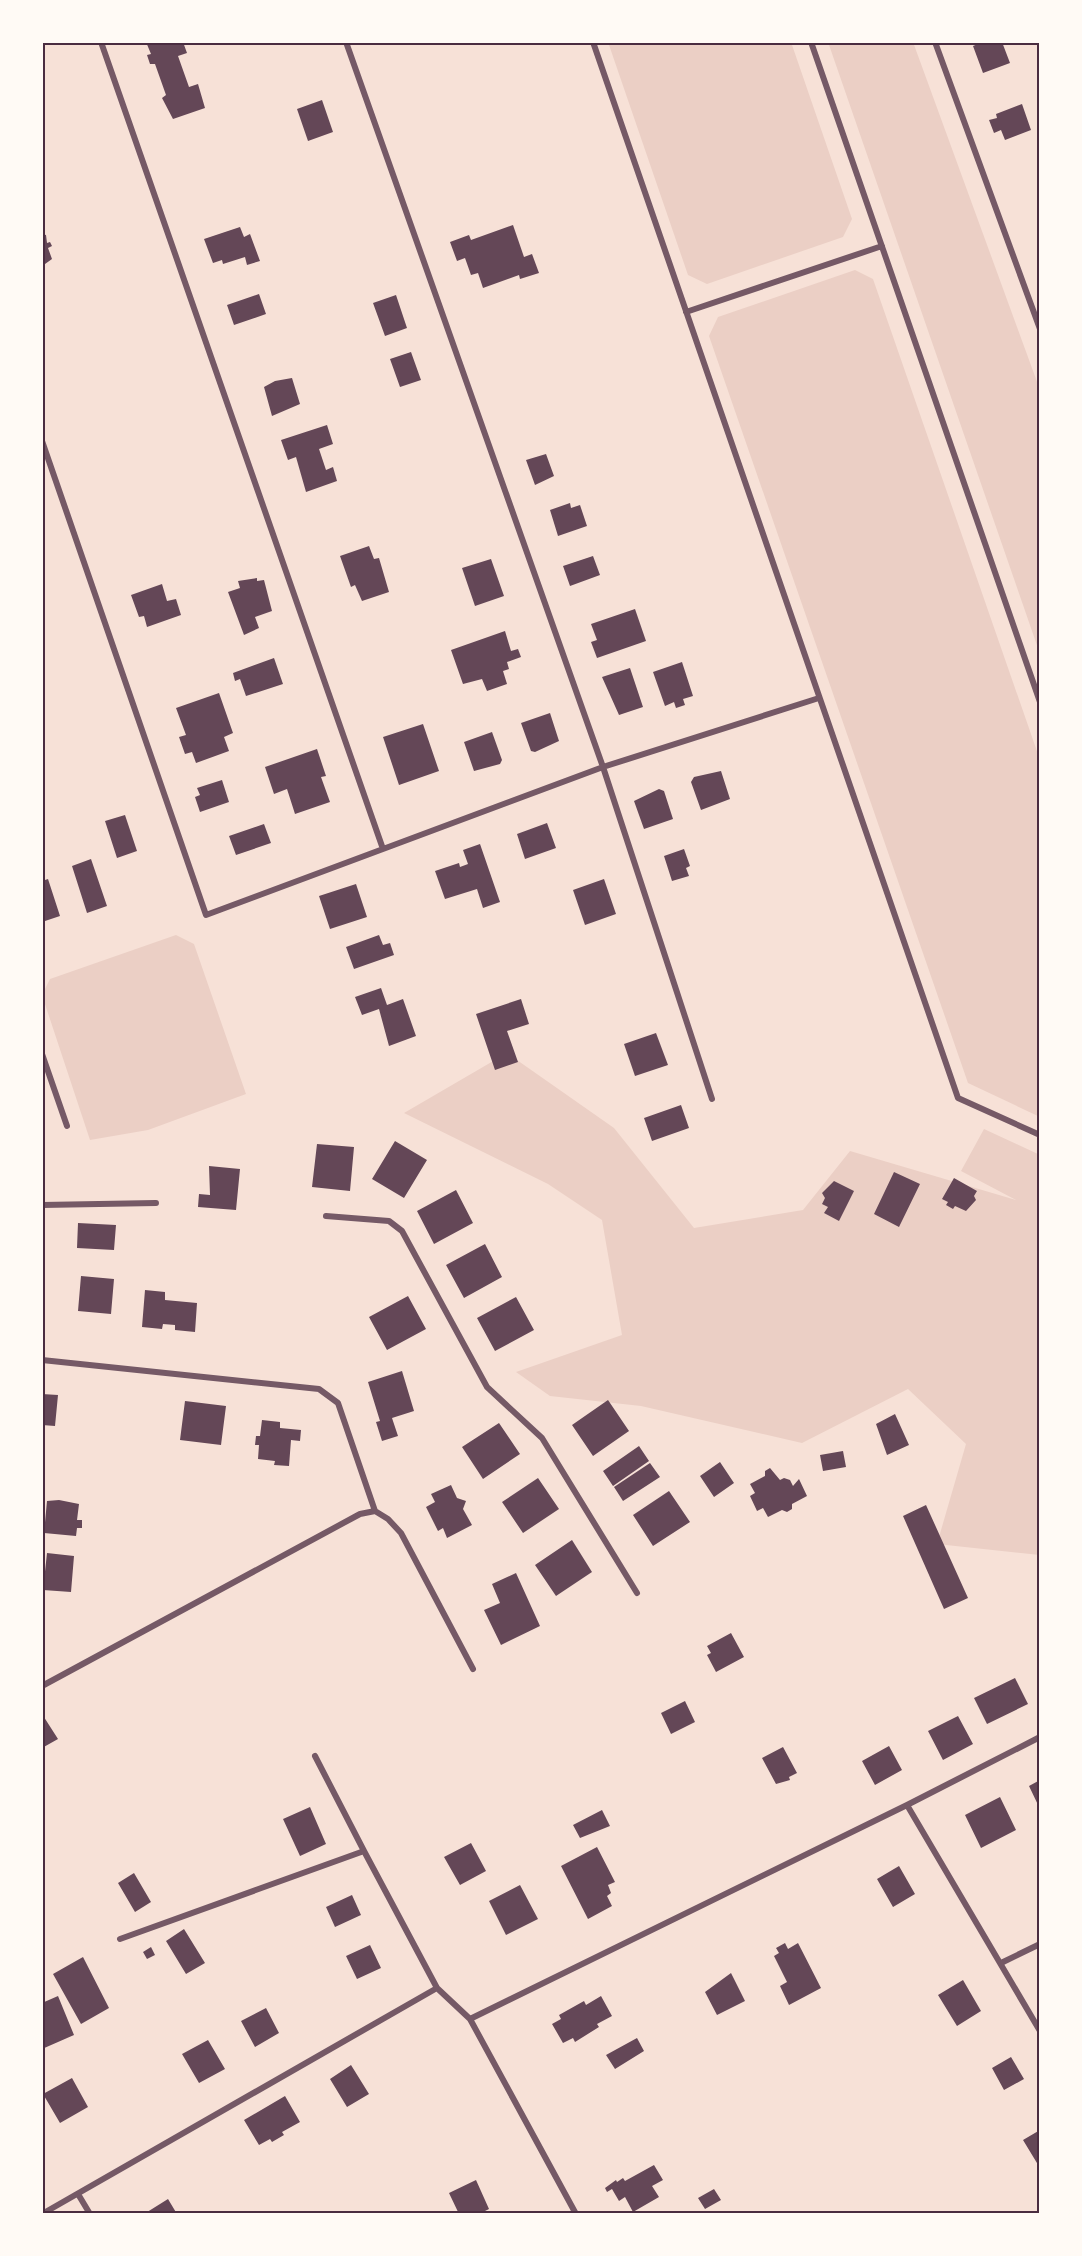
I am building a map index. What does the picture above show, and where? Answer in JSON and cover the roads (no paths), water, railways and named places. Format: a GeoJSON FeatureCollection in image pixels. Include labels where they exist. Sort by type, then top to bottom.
{"type":"FeatureCollection","features":[{"type":"Feature","properties":{"kind":"street"},"geometry":{"type":"LineString","coordinates":[[101,42],[383,849]]}},
{"type":"Feature","properties":{"kind":"street"},"geometry":{"type":"LineString","coordinates":[[346,42],[603,767],[712,1100]]}},
{"type":"Feature","properties":{"kind":"street"},"geometry":{"type":"LineString","coordinates":[[593,42],[958,1098],[1040,1135]]}},
{"type":"Feature","properties":{"kind":"street"},"geometry":{"type":"LineString","coordinates":[[811,42],[1040,702]]}},
{"type":"Feature","properties":{"kind":"street"},"geometry":{"type":"LineString","coordinates":[[935,42],[1040,328]]}},
{"type":"Feature","properties":{"kind":"street"},"geometry":{"type":"LineString","coordinates":[[686,312],[882,246]]}},
{"type":"Feature","properties":{"kind":"street"},"geometry":{"type":"LineString","coordinates":[[42,441],[206,915],[603,767],[819,698]]}},
{"type":"Feature","properties":{"kind":"street"},"geometry":{"type":"LineString","coordinates":[[42,1054],[67,1126]]}},
{"type":"Feature","properties":{"kind":"street"},"geometry":{"type":"LineString","coordinates":[[42,1205],[156,1203]]}},
{"type":"Feature","properties":{"kind":"street"},"geometry":{"type":"LineString","coordinates":[[326,1216],[389,1221],[402,1231],[487,1388],[542,1438],[637,1593]]}},
{"type":"Feature","properties":{"kind":"street"},"geometry":{"type":"LineString","coordinates":[[42,1360],[320,1389],[338,1403],[375,1511],[388,1519],[401,1533],[473,1669]]}},
{"type":"Feature","properties":{"kind":"street"},"geometry":{"type":"LineString","coordinates":[[42,1686],[360,1514],[375,1511]]}},
{"type":"Feature","properties":{"kind":"street"},"geometry":{"type":"LineString","coordinates":[[470,2019],[908,1805],[1040,1737]]}},
{"type":"Feature","properties":{"kind":"street"},"geometry":{"type":"LineString","coordinates":[[315,1756],[437,1988],[470,2019],[576,2214]]}},
{"type":"Feature","properties":{"kind":"street"},"geometry":{"type":"LineString","coordinates":[[908,1805],[1040,2031]]}},
{"type":"Feature","properties":{"kind":"street"},"geometry":{"type":"LineString","coordinates":[[120,1939],[363,1851]]}},
{"type":"Feature","properties":{"kind":"street"},"geometry":{"type":"LineString","coordinates":[[1001,1963],[1040,1944]]}},
{"type":"Feature","properties":{"kind":"street"},"geometry":{"type":"LineString","coordinates":[[42,2214],[437,1988]]}},
{"type":"Feature","properties":{"kind":"street"},"geometry":{"type":"LineString","coordinates":[[78,2194],[90,2214]]}}]}
